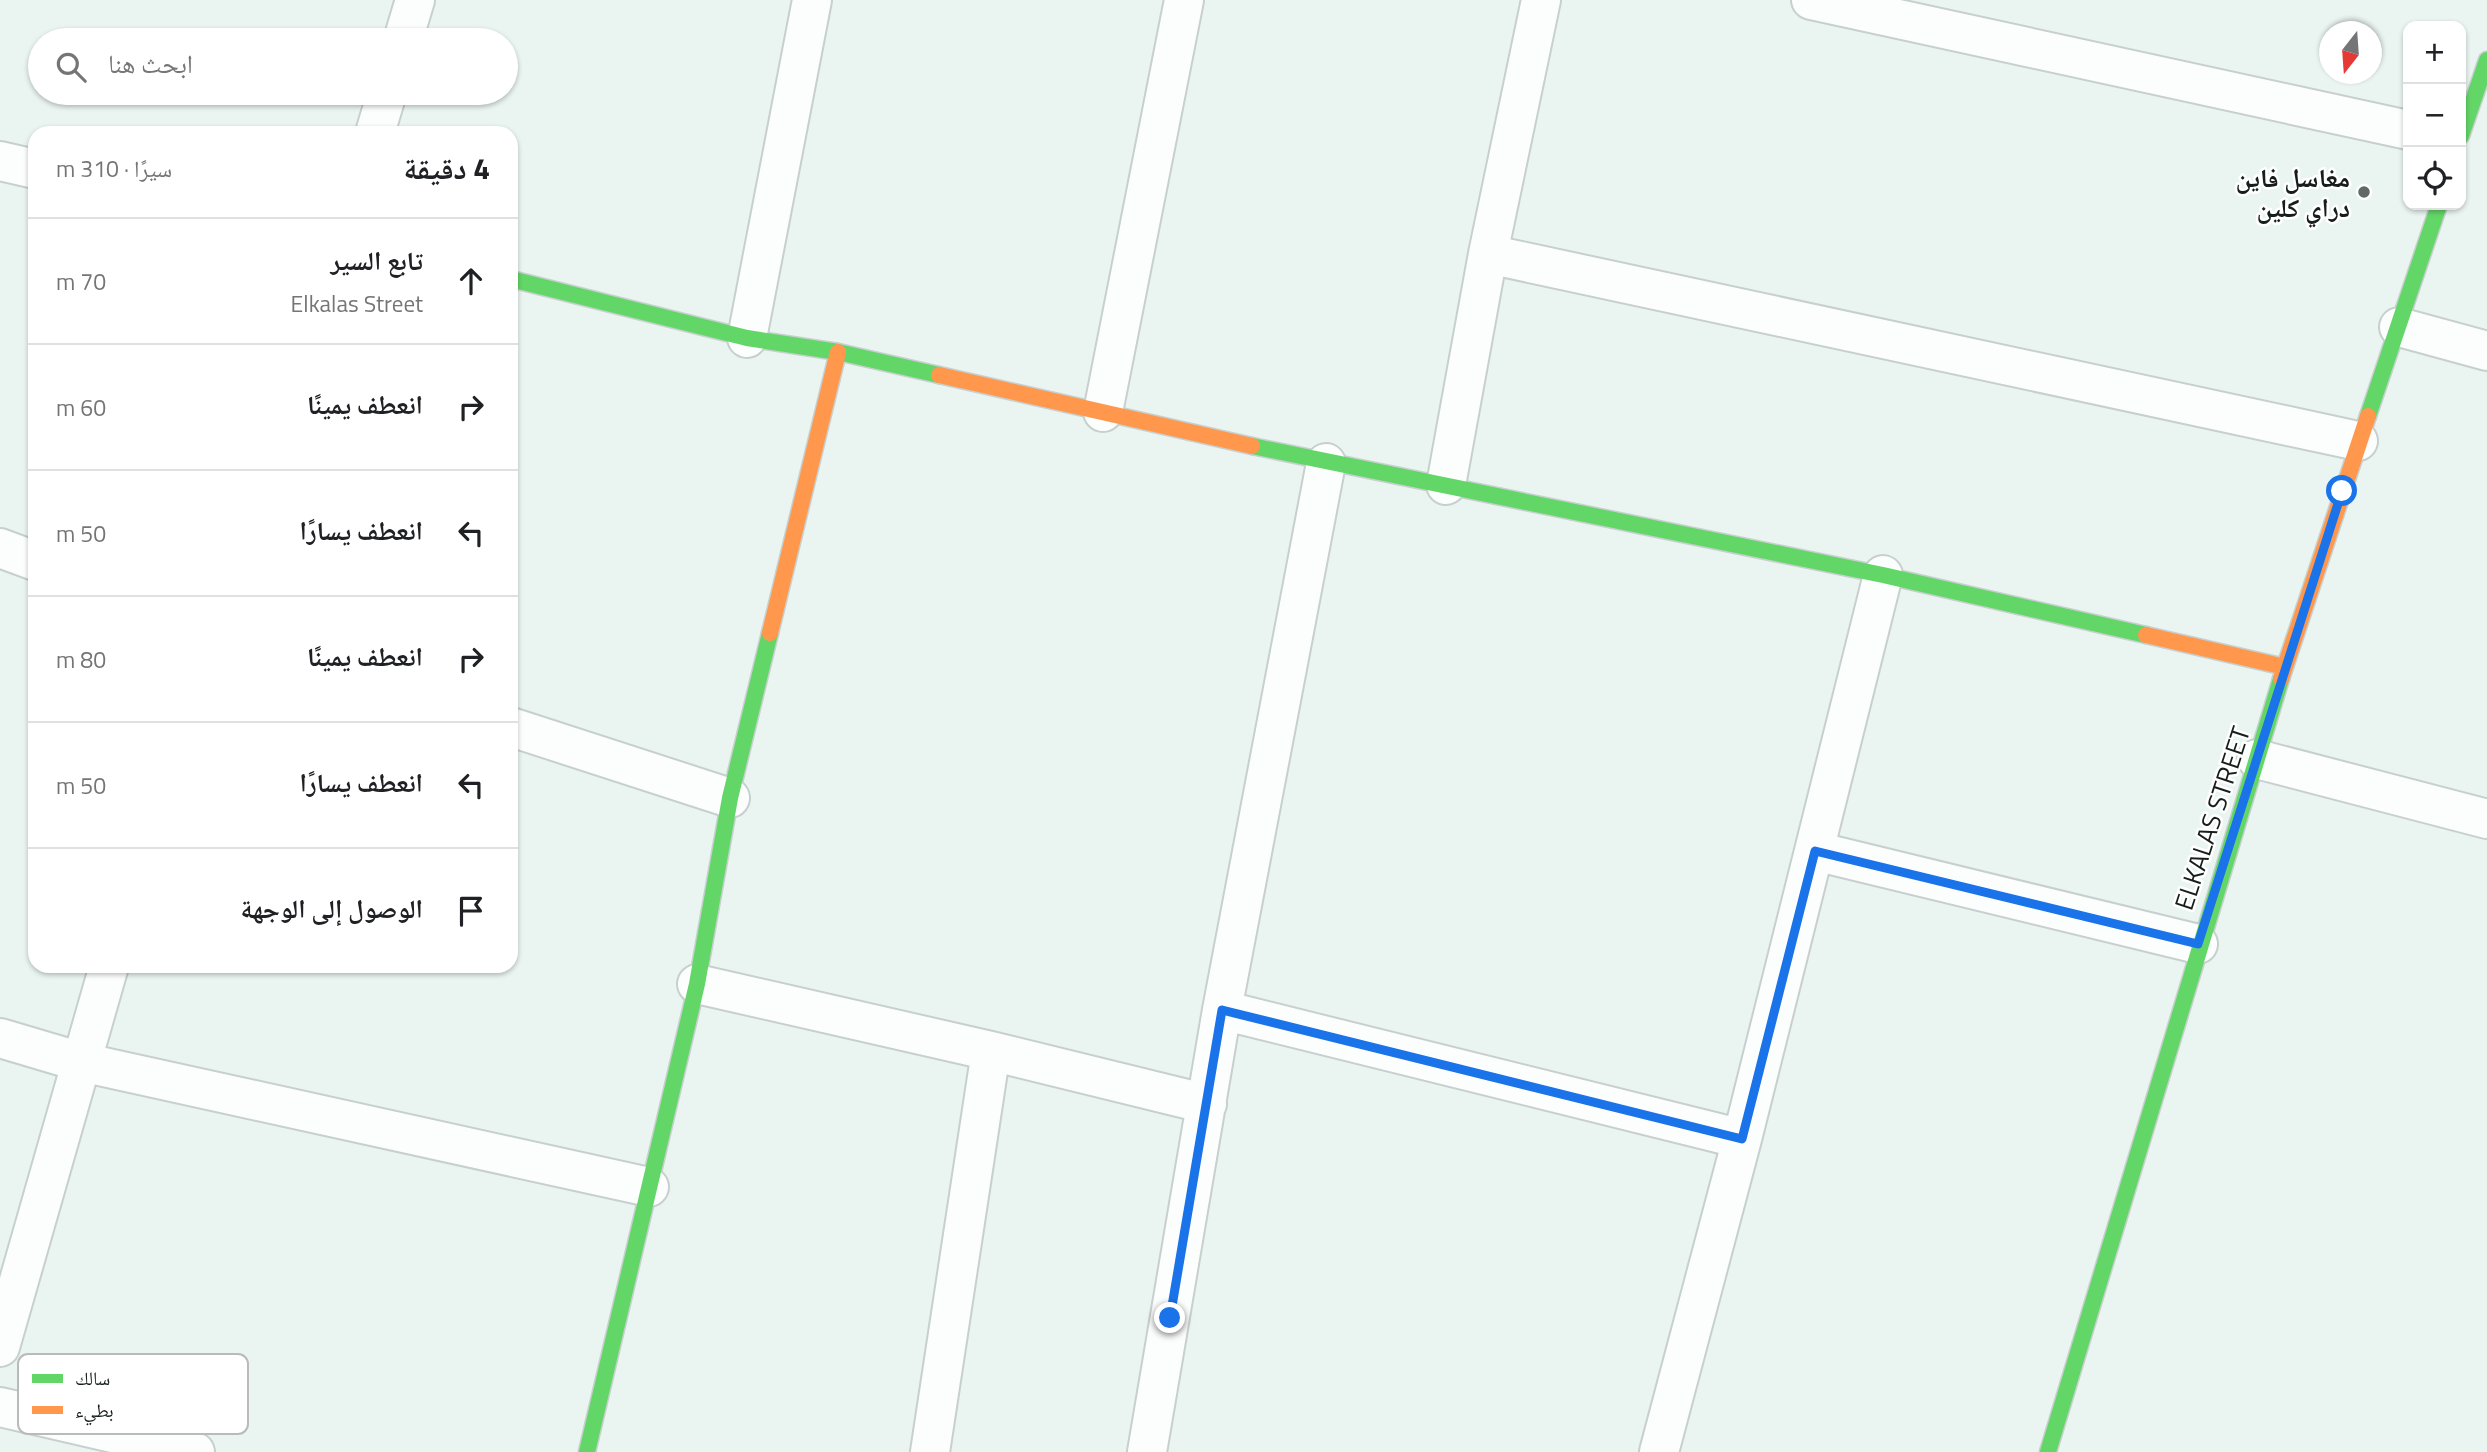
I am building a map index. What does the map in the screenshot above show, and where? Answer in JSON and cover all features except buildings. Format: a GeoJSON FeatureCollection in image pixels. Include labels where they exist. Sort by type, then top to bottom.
{"type":"FeatureCollection","features":[{"type":"Feature","properties":{"kind":"street"},"geometry":{"type":"LineString","coordinates":[[407,28],[415,0]]}},
{"type":"Feature","properties":{"kind":"street"},"geometry":{"type":"LineString","coordinates":[[747,338],[813,0]]}},
{"type":"Feature","properties":{"kind":"street"},"geometry":{"type":"LineString","coordinates":[[1103,412],[1184,0]]}},
{"type":"Feature","properties":{"kind":"street"},"geometry":{"type":"LineString","coordinates":[[1446,485],[1488,254],[1541,0]]}},
{"type":"Feature","properties":{"kind":"street"},"geometry":{"type":"LineString","coordinates":[[1811,0],[2403,129]]}},
{"type":"Feature","properties":{"kind":"street"},"geometry":{"type":"LineString","coordinates":[[2472,123],[2487,60]]}},
{"type":"Feature","properties":{"kind":"street"},"geometry":{"type":"LineString","coordinates":[[377,126],[383,105]]}},
{"type":"Feature","properties":{"kind":"street"},"geometry":{"type":"LineString","coordinates":[[0,161],[28,167]]}},
{"type":"Feature","properties":{"kind":"street","name":"ELKALAS STREET"},"geometry":{"type":"LineString","coordinates":[[2048,1452],[2198,944],[2358,441],[2437,210]]}},
{"type":"Feature","properties":{"kind":"street"},"geometry":{"type":"LineString","coordinates":[[1488,254],[2358,441]]}},
{"type":"Feature","properties":{"kind":"street"},"geometry":{"type":"LineString","coordinates":[[518,281],[747,338],[838,352],[1326,463],[1883,575],[2285,667]]}},
{"type":"Feature","properties":{"kind":"street"},"geometry":{"type":"LineString","coordinates":[[2399,327],[2487,351]]}},
{"type":"Feature","properties":{"kind":"street"},"geometry":{"type":"LineString","coordinates":[[587,1452],[697,984],[730,799],[838,352]]}},
{"type":"Feature","properties":{"kind":"street"},"geometry":{"type":"LineString","coordinates":[[1147,1452],[1222,1010],[1326,463]]}},
{"type":"Feature","properties":{"kind":"street"},"geometry":{"type":"LineString","coordinates":[[0,548],[28,558]]}},
{"type":"Feature","properties":{"kind":"street"},"geometry":{"type":"LineString","coordinates":[[1658,1452],[1742,1139],[1883,575]]}},
{"type":"Feature","properties":{"kind":"street"},"geometry":{"type":"LineString","coordinates":[[518,729],[730,799]]}},
{"type":"Feature","properties":{"kind":"street"},"geometry":{"type":"LineString","coordinates":[[2257,759],[2487,819]]}},
{"type":"Feature","properties":{"kind":"street"},"geometry":{"type":"LineString","coordinates":[[1815,851],[2198,944]]}},
{"type":"Feature","properties":{"kind":"street"},"geometry":{"type":"LineString","coordinates":[[0,1348],[107,973]]}},
{"type":"Feature","properties":{"kind":"street"},"geometry":{"type":"LineString","coordinates":[[697,984],[1207,1104]]}},
{"type":"Feature","properties":{"kind":"street"},"geometry":{"type":"LineString","coordinates":[[1222,1010],[1742,1139]]}},
{"type":"Feature","properties":{"kind":"street"},"geometry":{"type":"LineString","coordinates":[[0,1038],[80,1062],[649,1187]]}},
{"type":"Feature","properties":{"kind":"street"},"geometry":{"type":"LineString","coordinates":[[930,1452],[990,1051]]}},
{"type":"Feature","properties":{"kind":"street"},"geometry":{"type":"LineString","coordinates":[[0,1407],[18,1411]]}},
{"type":"Feature","properties":{"kind":"street"},"geometry":{"type":"LineString","coordinates":[[117,1434],[195,1452]]}},
{"type":"Feature","properties":{"kind":"traffic: fast"},"geometry":{"type":"LineString","coordinates":[[2466,121],[2487,60]]}},
{"type":"Feature","properties":{"kind":"traffic: fast"},"geometry":{"type":"LineString","coordinates":[[2368,416],[2437,210]]}},
{"type":"Feature","properties":{"kind":"traffic: fast"},"geometry":{"type":"LineString","coordinates":[[518,281],[747,338],[838,352],[939,375]]}},
{"type":"Feature","properties":{"kind":"traffic: fast"},"geometry":{"type":"LineString","coordinates":[[1252,446],[1883,575],[2146,635]]}},
{"type":"Feature","properties":{"kind":"traffic: fast"},"geometry":{"type":"LineString","coordinates":[[587,1452],[697,984],[730,798],[770,633]]}},
{"type":"Feature","properties":{"kind":"traffic: fast"},"geometry":{"type":"LineString","coordinates":[[2048,1452],[2281,679]]}},
{"type":"Feature","properties":{"kind":"traffic: slow"},"geometry":{"type":"LineString","coordinates":[[770,633],[838,352]]}},
{"type":"Feature","properties":{"kind":"traffic: slow"},"geometry":{"type":"LineString","coordinates":[[939,375],[1252,446]]}},
{"type":"Feature","properties":{"kind":"traffic: slow"},"geometry":{"type":"LineString","coordinates":[[2281,679],[2368,416]]}},
{"type":"Feature","properties":{"kind":"traffic: slow"},"geometry":{"type":"LineString","coordinates":[[2146,635],[2285,667]]}},
{"type":"Feature","properties":{"kind":"place","name":"مغاسل فاين دراي كلين"},"geometry":{"type":"Point","coordinates":[2364,192]}},
{"type":"Feature","properties":{"kind":"route"},"geometry":{"type":"LineString","coordinates":[[1170,1318],[1222,1010],[1742,1139],[1815,851],[2198,944],[2342,491]]}}]}
